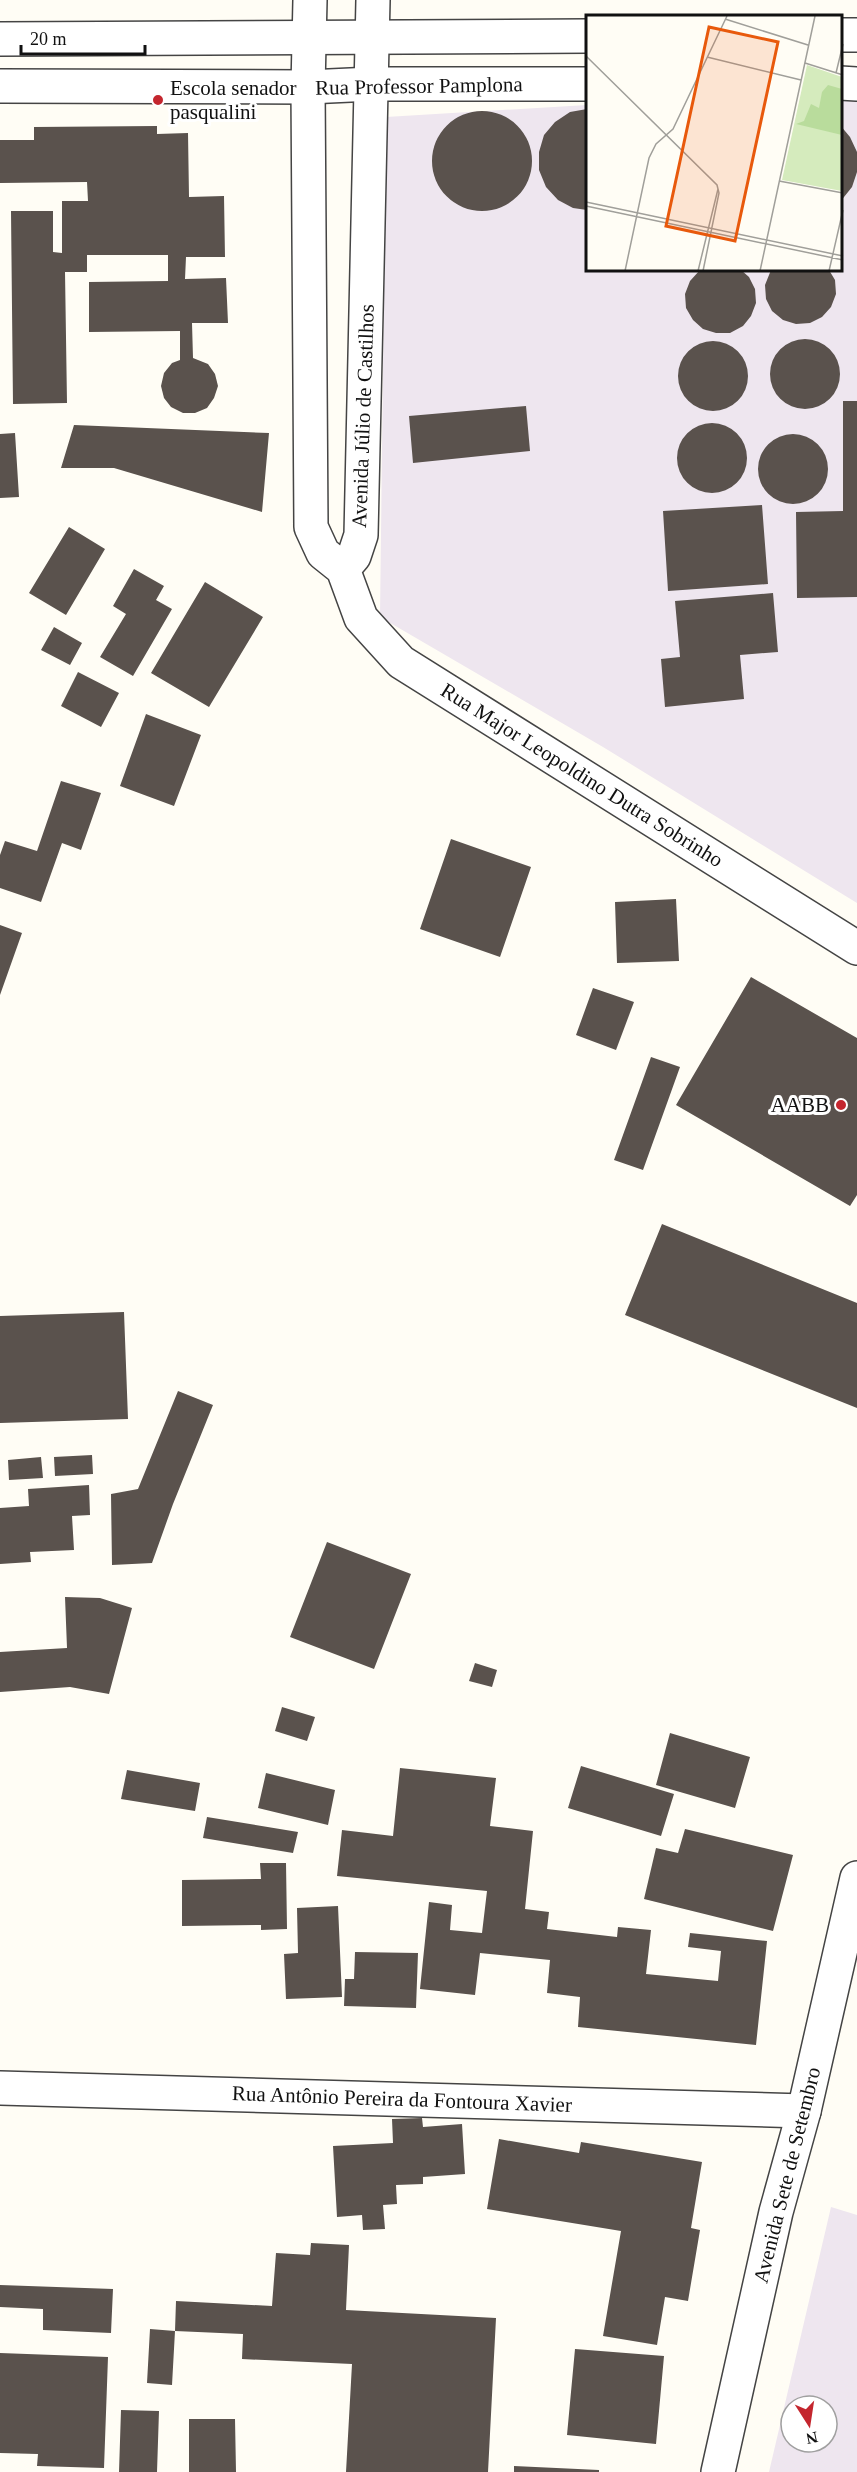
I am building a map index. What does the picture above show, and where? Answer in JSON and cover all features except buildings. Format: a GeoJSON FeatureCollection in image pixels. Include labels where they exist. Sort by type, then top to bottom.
{"type":"FeatureCollection","features":[{"type":"Feature","properties":{"kind":"street"},"geometry":{"type":"LineString","coordinates":[[310,0],[308,87],[310,527],[323,553],[343,569]]}},
{"type":"Feature","properties":{"kind":"street","name":"Avenida Júlio de Castilhos"},"geometry":{"type":"LineString","coordinates":[[343,569],[354,556],[361,535],[373,0]]}},
{"type":"Feature","properties":{"kind":"street"},"geometry":{"type":"LineString","coordinates":[[0,39],[586,36]]}},
{"type":"Feature","properties":{"kind":"street"},"geometry":{"type":"LineString","coordinates":[[89,39],[90,86]]}},
{"type":"Feature","properties":{"kind":"street"},"geometry":{"type":"LineString","coordinates":[[842,83],[857,84]]}},
{"type":"Feature","properties":{"kind":"street","name":"Rua Professor Pamplona"},"geometry":{"type":"LineString","coordinates":[[0,86],[308,87],[372,84],[586,84]]}},
{"type":"Feature","properties":{"kind":"street","name":"Rua Major Leopoldino Dutra Sobrinho"},"geometry":{"type":"LineString","coordinates":[[343,569],[362,618],[401,662],[857,948]]}},
{"type":"Feature","properties":{"kind":"street","name":"Avenida Sete de Setembro"},"geometry":{"type":"LineString","coordinates":[[717,2472],[776,2212],[804,2111],[857,1878]]}},
{"type":"Feature","properties":{"kind":"street","name":"Rua Antônio Pereira da Fontoura Xavier"},"geometry":{"type":"LineString","coordinates":[[0,2088],[804,2111]]}},
{"type":"Feature","properties":{"kind":"shaded area"},"geometry":{"type":"Polygon","coordinates":[[[842,93],[857,93],[857,903],[603,747],[380,617],[386,117],[586,105],[586,272],[842,272],[842,93]]]}},
{"type":"Feature","properties":{"kind":"shaded area"},"geometry":{"type":"Polygon","coordinates":[[[831,2207],[857,2215],[857,2472],[769,2472],[779,2429],[779,2454],[839,2454],[839,2394],[787,2394],[831,2207]]]}},
{"type":"Feature","properties":{"kind":"place","name":"Escola senador pasqualini"},"geometry":{"type":"Point","coordinates":[158,100]}},
{"type":"Feature","properties":{"kind":"place","name":"AABB"},"geometry":{"type":"Point","coordinates":[841,1105]}}]}
